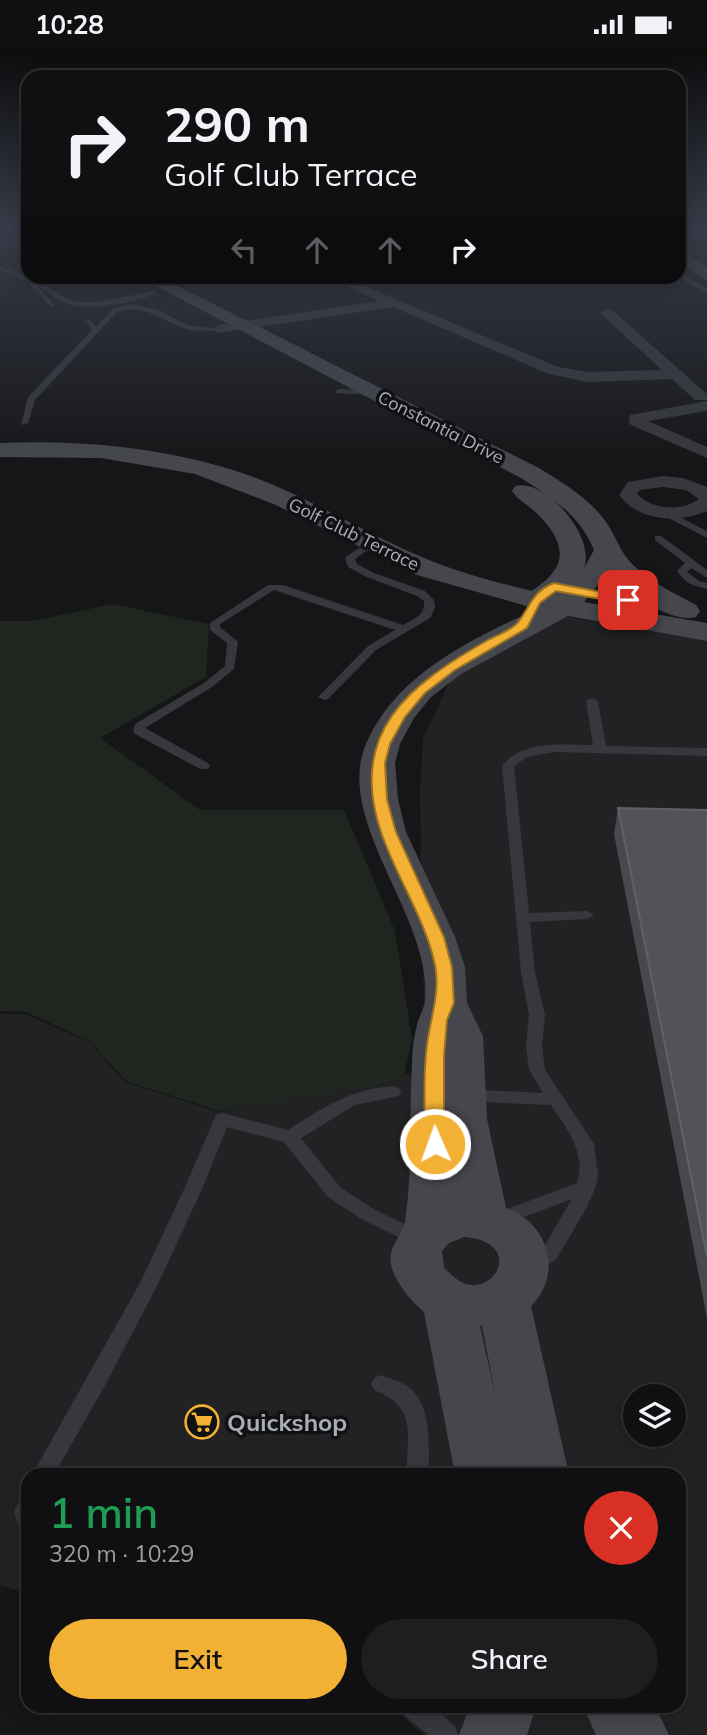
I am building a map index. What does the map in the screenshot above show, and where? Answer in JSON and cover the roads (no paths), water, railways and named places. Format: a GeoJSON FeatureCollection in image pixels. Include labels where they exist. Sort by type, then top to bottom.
{"type":"FeatureCollection","features":[{"type":"Feature","properties":{"kind":"street","name":"Constantia Drive"},"geometry":{"type":"LineString","coordinates":[[181,305],[218,329],[346,386],[377,394],[530,473],[565,495],[592,518],[601,532],[607,550],[598,568],[420,690],[399,715],[383,744],[378,763],[380,799],[388,832],[435,937],[444,967],[446,1003],[461,1036],[464,1119],[488,1221]]}},
{"type":"Feature","properties":{"kind":"street","name":"Constantia Drive"},"geometry":{"type":"LineString","coordinates":[[197,305],[242,324],[506,480],[550,510],[568,537],[573,557],[569,571],[551,602]]}},
{"type":"Feature","properties":{"kind":"street"},"geometry":{"type":"LineString","coordinates":[[218,329],[382,305]]}},
{"type":"Feature","properties":{"kind":"street"},"geometry":{"type":"LineString","coordinates":[[398,305],[569,375],[610,377],[675,374]]}},
{"type":"Feature","properties":{"kind":"street"},"geometry":{"type":"LineString","coordinates":[[607,313],[704,402]]}},
{"type":"Feature","properties":{"kind":"street"},"geometry":{"type":"LineString","coordinates":[[704,402],[635,418],[637,422],[707,455]]}},
{"type":"Feature","properties":{"kind":"street","name":"Golf Club Terrace"},"geometry":{"type":"LineString","coordinates":[[0,442],[111,445],[205,458],[282,482],[378,535],[418,567],[551,602],[707,632]]}},
{"type":"Feature","properties":{"kind":"street","name":"Golf Club Terrace"},"geometry":{"type":"LineString","coordinates":[[0,450],[104,453],[190,466],[264,490],[378,535],[416,542],[482,569],[551,602],[696,613]]}},
{"type":"Feature","properties":{"kind":"street"},"geometry":{"type":"LineString","coordinates":[[687,463],[707,455]]}},
{"type":"Feature","properties":{"kind":"street"},"geometry":{"type":"LineString","coordinates":[[654,482],[680,483],[701,505],[662,511],[639,505],[628,495],[634,486],[654,482]]}},
{"type":"Feature","properties":{"kind":"street"},"geometry":{"type":"LineString","coordinates":[[607,550],[622,571],[653,594],[696,613]]}},
{"type":"Feature","properties":{"kind":"street","name":"Constantia Drive"},"geometry":{"type":"LineString","coordinates":[[424,1234],[434,1165],[438,1020],[446,1003]]}},
{"type":"Feature","properties":{"kind":"street"},"geometry":{"type":"LineString","coordinates":[[514,1286],[486,1304],[466,1305],[448,1301],[432,1292],[421,1280],[415,1259],[424,1234],[460,1217],[488,1221],[506,1230],[519,1242],[525,1258],[514,1286],[539,1468]]}},
{"type":"Feature","properties":{"kind":"street"},"geometry":{"type":"LineString","coordinates":[[448,1301],[483,1468]]}},
{"type":"Feature","properties":{"kind":"street"},"geometry":{"type":"LineString","coordinates":[[494,1735],[501,1713]]}},
{"type":"Feature","properties":{"kind":"street"},"geometry":{"type":"LineString","coordinates":[[621,1713],[635,1735]]}},
{"type":"Feature","properties":{"kind":"lane"},"geometry":{"type":"LineString","coordinates":[[24,423],[32,399],[116,309],[131,306],[156,311],[187,327],[218,329]]}},
{"type":"Feature","properties":{"kind":"lane"},"geometry":{"type":"LineString","coordinates":[[88,321],[96,330]]}},
{"type":"Feature","properties":{"kind":"lane"},"geometry":{"type":"LineString","coordinates":[[701,505],[706,536]]}},
{"type":"Feature","properties":{"kind":"lane"},"geometry":{"type":"LineString","coordinates":[[324,697],[372,648],[426,616],[430,608],[429,600],[421,593],[363,572],[352,565],[350,558],[378,535]]}},
{"type":"Feature","properties":{"kind":"lane"},"geometry":{"type":"LineString","coordinates":[[658,538],[707,575]]}},
{"type":"Feature","properties":{"kind":"lane"},"geometry":{"type":"LineString","coordinates":[[690,563],[682,571],[686,577],[707,586]]}},
{"type":"Feature","properties":{"kind":"lane"},"geometry":{"type":"LineString","coordinates":[[204,766],[139,731],[139,727],[208,685],[230,667],[233,642],[214,628],[215,623],[272,587],[279,587],[403,629]]}},
{"type":"Feature","properties":{"kind":"lane"},"geometry":{"type":"LineString","coordinates":[[592,701],[600,749]]}},
{"type":"Feature","properties":{"kind":"lane"},"geometry":{"type":"LineString","coordinates":[[514,1286],[549,1255],[578,1207],[589,1174],[585,1144],[537,1070],[534,1046],[537,1015],[528,972],[508,766],[514,758],[532,750],[707,752]]}},
{"type":"Feature","properties":{"kind":"lane"},"geometry":{"type":"LineString","coordinates":[[523,918],[587,915]]}},
{"type":"Feature","properties":{"kind":"lane"},"geometry":{"type":"LineString","coordinates":[[289,1137],[347,1100],[369,1093],[393,1092]]}},
{"type":"Feature","properties":{"kind":"lane"},"geometry":{"type":"LineString","coordinates":[[481,1096],[554,1099]]}},
{"type":"Feature","properties":{"kind":"lane"},"geometry":{"type":"LineString","coordinates":[[47,1468],[132,1317],[195,1188],[222,1119],[289,1137],[334,1192],[369,1215],[424,1234]]}},
{"type":"Feature","properties":{"kind":"lane"},"geometry":{"type":"LineString","coordinates":[[488,1221],[587,1186]]}},
{"type":"Feature","properties":{"kind":"lane"},"geometry":{"type":"LineString","coordinates":[[381,1384],[400,1390],[416,1409],[418,1468]]}},
{"type":"Feature","properties":{"kind":"lane"},"geometry":{"type":"LineString","coordinates":[[421,1713],[446,1735]]}},
{"type":"Feature","properties":{"kind":"place","name":"Quickshop"},"geometry":{"type":"Point","coordinates":[202,1422]}}]}
